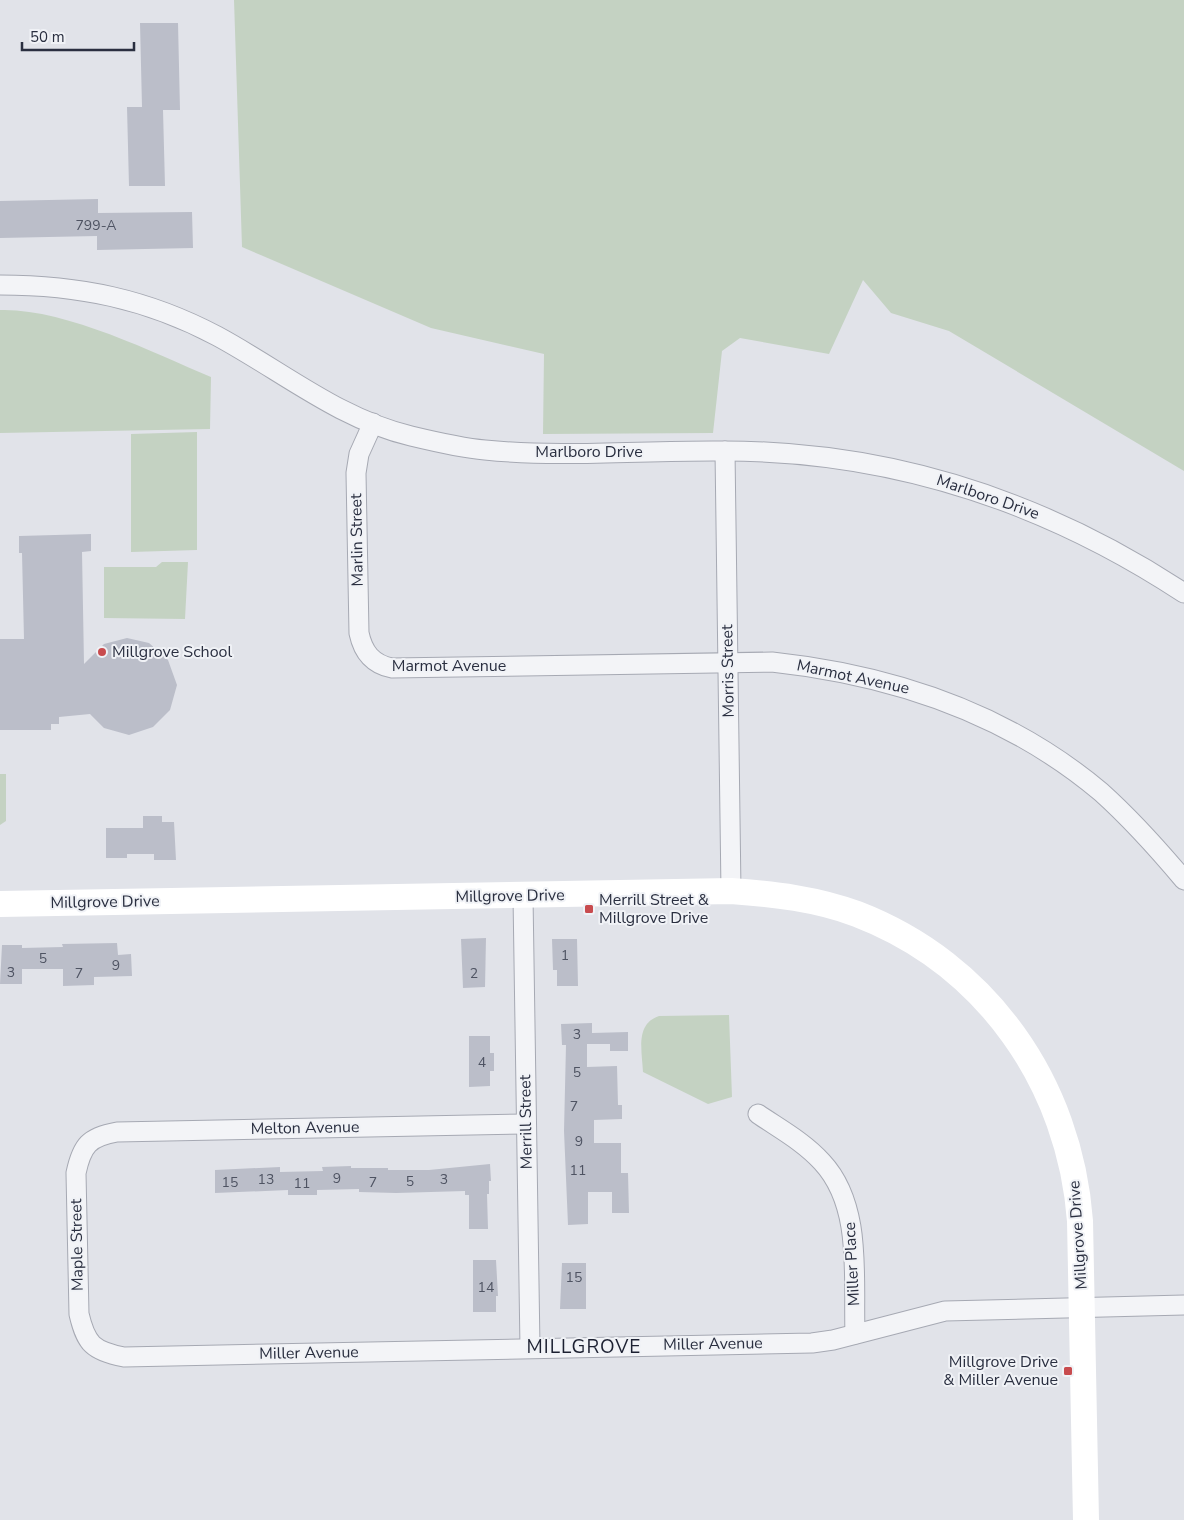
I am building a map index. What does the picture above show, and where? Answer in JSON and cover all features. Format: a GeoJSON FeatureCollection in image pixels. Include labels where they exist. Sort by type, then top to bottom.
{"type":"FeatureCollection","features":[{"type":"Feature","properties":{"kind":"street","name":"Marlboro Drive"},"geometry":{"type":"LineString","coordinates":[[0,285],[54,286],[86,290],[128,299],[174,315],[219,337],[314,396],[373,424],[407,435],[484,450],[529,452],[725,450],[823,456],[886,467],[952,483],[1018,505],[1082,533],[1137,562],[1184,593]]}},
{"type":"Feature","properties":{"kind":"street","name":"Marlin Street"},"geometry":{"type":"LineString","coordinates":[[370,657],[362,646],[359,633],[356,473],[359,454],[373,424]]}},
{"type":"Feature","properties":{"kind":"street","name":"Morris Street"},"geometry":{"type":"LineString","coordinates":[[725,450],[731,891]]}},
{"type":"Feature","properties":{"kind":"street","name":"Marmot Avenue"},"geometry":{"type":"LineString","coordinates":[[370,657],[380,665],[392,668],[772,662],[822,668],[877,679],[923,692],[968,711],[1058,761],[1100,792],[1150,839],[1184,880]]}},
{"type":"Feature","properties":{"kind":"street","name":"Millgrove Drive"},"geometry":{"type":"LineString","coordinates":[[0,904],[731,891],[797,898],[820,903],[857,914],[893,930],[926,950],[964,980],[999,1015],[1037,1071],[1064,1133],[1078,1199],[1086,1520]]}},
{"type":"Feature","properties":{"kind":"street","name":"Merrill Street"},"geometry":{"type":"LineString","coordinates":[[522,896],[530,1348]]}},
{"type":"Feature","properties":{"kind":"street","name":"Miller Place"},"geometry":{"type":"LineString","coordinates":[[758,1114],[804,1144],[834,1176],[842,1192],[851,1228],[855,1334]]}},
{"type":"Feature","properties":{"kind":"street","name":"Melton Avenue"},"geometry":{"type":"LineString","coordinates":[[87,1143],[100,1135],[117,1132],[526,1124]]}},
{"type":"Feature","properties":{"kind":"street","name":"Maple Street"},"geometry":{"type":"LineString","coordinates":[[87,1143],[79,1156],[76,1173],[77,1244],[79,1314],[82,1330],[91,1346]]}},
{"type":"Feature","properties":{"kind":"street","name":"Miller Avenue"},"geometry":{"type":"LineString","coordinates":[[91,1346],[104,1353],[124,1357],[812,1343],[945,1311],[1184,1305]]}},
{"type":"Feature","properties":{"kind":"green space"},"geometry":{"type":"Polygon","coordinates":[[[234,0],[1184,0],[1184,471],[949,331],[891,313],[863,280],[829,354],[740,338],[722,351],[713,433],[543,434],[544,354],[431,328],[242,247],[234,0]]]}},
{"type":"Feature","properties":{"kind":"green space"},"geometry":{"type":"Polygon","coordinates":[[[0,310],[25,311],[79,324],[135,344],[211,377],[210,429],[0,433],[0,310]]]}},
{"type":"Feature","properties":{"kind":"green space"},"geometry":{"type":"Polygon","coordinates":[[[197,432],[197,550],[131,552],[131,434],[197,432]]]}},
{"type":"Feature","properties":{"kind":"green space"},"geometry":{"type":"Polygon","coordinates":[[[162,562],[188,562],[185,619],[104,618],[104,567],[156,567],[162,562]]]}},
{"type":"Feature","properties":{"kind":"green space"},"geometry":{"type":"Polygon","coordinates":[[[0,774],[6,774],[6,821],[0,825],[0,774]]]}},
{"type":"Feature","properties":{"kind":"green space"},"geometry":{"type":"Polygon","coordinates":[[[729,1015],[732,1097],[708,1104],[643,1072],[641,1047],[643,1032],[651,1020],[659,1016],[729,1015]]]}},
{"type":"Feature","properties":{"kind":"building"},"geometry":{"type":"Polygon","coordinates":[[[140,23],[178,23],[180,110],[163,110],[165,186],[129,186],[127,107],[142,107],[140,23]]]}},
{"type":"Feature","properties":{"kind":"building"},"geometry":{"type":"Polygon","coordinates":[[[98,199],[98,213],[192,212],[193,248],[97,250],[97,236],[0,238],[0,201],[98,199]]]}},
{"type":"Feature","properties":{"kind":"building"},"geometry":{"type":"Polygon","coordinates":[[[91,534],[91,551],[82,552],[84,664],[104,644],[127,638],[149,643],[168,660],[177,685],[170,710],[153,727],[129,735],[104,728],[90,714],[59,717],[59,724],[51,724],[51,730],[0,730],[0,639],[24,639],[22,553],[19,553],[19,536],[91,534]]]}},
{"type":"Feature","properties":{"kind":"building"},"geometry":{"type":"Polygon","coordinates":[[[143,816],[162,816],[162,822],[174,822],[176,860],[154,860],[154,854],[127,854],[127,858],[106,858],[106,828],[143,828],[143,816]]]}},
{"type":"Feature","properties":{"kind":"building"},"geometry":{"type":"Polygon","coordinates":[[[486,938],[485,987],[463,988],[461,939],[486,938]]]}},
{"type":"Feature","properties":{"kind":"building"},"geometry":{"type":"Polygon","coordinates":[[[552,939],[577,939],[578,986],[557,986],[557,970],[553,970],[552,939]]]}},
{"type":"Feature","properties":{"kind":"building"},"geometry":{"type":"Polygon","coordinates":[[[117,943],[118,955],[131,954],[132,976],[94,977],[94,985],[63,986],[63,969],[22,969],[22,984],[0,984],[2,945],[22,945],[22,948],[63,947],[62,944],[117,943]]]}},
{"type":"Feature","properties":{"kind":"building"},"geometry":{"type":"Polygon","coordinates":[[[592,1023],[592,1033],[628,1032],[628,1051],[610,1051],[610,1044],[587,1044],[587,1067],[617,1066],[618,1105],[622,1105],[622,1119],[594,1120],[594,1143],[621,1143],[621,1173],[628,1173],[629,1213],[612,1213],[612,1192],[588,1192],[588,1224],[568,1225],[564,1131],[566,1045],[562,1045],[561,1024],[592,1023]]]}},
{"type":"Feature","properties":{"kind":"building"},"geometry":{"type":"Polygon","coordinates":[[[469,1036],[490,1036],[490,1053],[494,1053],[494,1071],[490,1071],[490,1086],[469,1087],[469,1036]]]}},
{"type":"Feature","properties":{"kind":"building"},"geometry":{"type":"Polygon","coordinates":[[[490,1164],[491,1181],[489,1181],[489,1194],[487,1194],[488,1229],[469,1229],[469,1195],[465,1195],[465,1191],[396,1193],[359,1192],[359,1189],[317,1190],[317,1195],[288,1195],[288,1190],[215,1193],[215,1170],[280,1167],[280,1172],[323,1171],[322,1167],[351,1166],[351,1168],[388,1168],[388,1170],[429,1170],[490,1164]]]}},
{"type":"Feature","properties":{"kind":"building"},"geometry":{"type":"Polygon","coordinates":[[[473,1260],[496,1260],[498,1296],[496,1296],[496,1312],[473,1312],[473,1260]]]}},
{"type":"Feature","properties":{"kind":"building"},"geometry":{"type":"Polygon","coordinates":[[[562,1263],[586,1263],[586,1309],[560,1309],[562,1263]]]}},
{"type":"Feature","properties":{"kind":"place","name":"Millgrove School"},"geometry":{"type":"Point","coordinates":[102,652]}},
{"type":"Feature","properties":{"kind":"place","name":"Merrill Street & Millgrove Drive"},"geometry":{"type":"Point","coordinates":[589,909]}},
{"type":"Feature","properties":{"kind":"place","name":"Millgrove Drive & Miller Avenue"},"geometry":{"type":"Point","coordinates":[1068,1371]}},
{"type":"Feature","properties":{"kind":"district","name":"MILLGROVE"},"geometry":{"type":"Point","coordinates":[584,1347]}}]}
